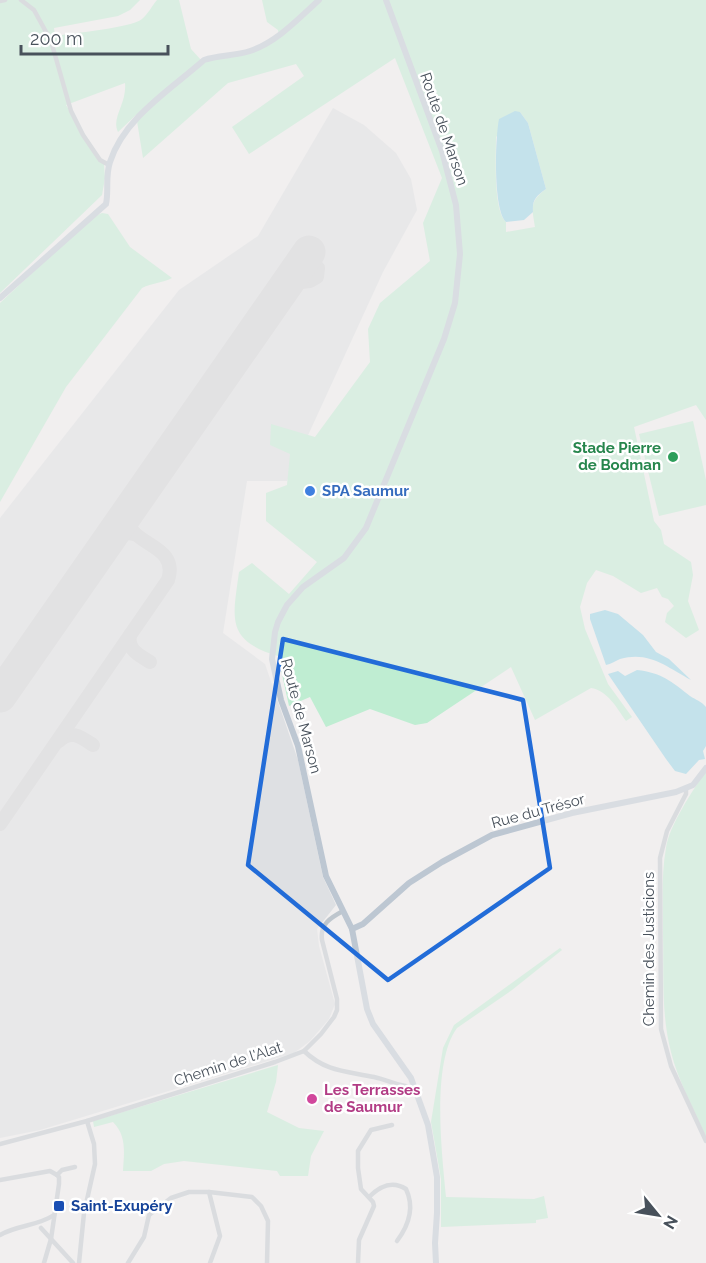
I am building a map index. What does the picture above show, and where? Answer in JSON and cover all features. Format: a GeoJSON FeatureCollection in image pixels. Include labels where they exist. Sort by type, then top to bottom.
{"type":"FeatureCollection","features":[{"type":"Feature","properties":{"kind":"street"},"geometry":{"type":"LineString","coordinates":[[0,1],[5,0]]}},
{"type":"Feature","properties":{"kind":"street"},"geometry":{"type":"LineString","coordinates":[[21,0],[34,10],[51,40],[70,111],[100,160],[109,165]]}},
{"type":"Feature","properties":{"kind":"street"},"geometry":{"type":"LineString","coordinates":[[0,298],[106,204],[109,165],[119,140],[131,124],[204,60],[248,52],[261,47],[284,31],[319,0]]}},
{"type":"Feature","properties":{"kind":"street","name":"Route de Marson"},"geometry":{"type":"LineString","coordinates":[[386,0],[450,179],[460,231],[460,261],[456,296],[448,329],[361,538],[344,558],[295,595],[278,622],[272,659],[281,700],[298,746],[326,876],[352,929],[363,988],[373,1024],[416,1087],[428,1125],[436,1177],[436,1263]]}},
{"type":"Feature","properties":{"kind":"street"},"geometry":{"type":"LineString","coordinates":[[686,789],[693,785],[706,768]]}},
{"type":"Feature","properties":{"kind":"street","name":"Rue du Trésor"},"geometry":{"type":"LineString","coordinates":[[352,929],[363,924],[409,883],[492,834],[560,816],[686,789]]}},
{"type":"Feature","properties":{"kind":"street","name":"Chemin des Justicions"},"geometry":{"type":"LineString","coordinates":[[686,789],[681,805],[667,831],[660,858],[660,1029],[671,1066],[706,1141]]}},
{"type":"Feature","properties":{"kind":"street","name":"Chemin de l'Alat"},"geometry":{"type":"LineString","coordinates":[[0,1144],[87,1121],[304,1051],[329,1025],[337,1010],[337,999],[321,935],[326,921],[343,911]]}},
{"type":"Feature","properties":{"kind":"street"},"geometry":{"type":"LineString","coordinates":[[304,1051],[324,1066],[345,1073],[375,1077],[400,1086],[416,1087]]}},
{"type":"Feature","properties":{"kind":"street"},"geometry":{"type":"LineString","coordinates":[[79,1263],[84,1213],[95,1164],[94,1144],[87,1121]]}},
{"type":"Feature","properties":{"kind":"street"},"geometry":{"type":"LineString","coordinates":[[358,1263],[359,1240],[374,1210],[374,1202],[360,1186],[358,1152],[371,1130],[392,1125]]}},
{"type":"Feature","properties":{"kind":"street"},"geometry":{"type":"LineString","coordinates":[[57,1175],[62,1170],[75,1167]]}},
{"type":"Feature","properties":{"kind":"street"},"geometry":{"type":"LineString","coordinates":[[0,1180],[50,1172],[59,1178],[51,1239],[44,1263]]}},
{"type":"Feature","properties":{"kind":"street"},"geometry":{"type":"LineString","coordinates":[[369,1197],[387,1184],[406,1189],[411,1202],[410,1219],[397,1241]]}},
{"type":"Feature","properties":{"kind":"street"},"geometry":{"type":"LineString","coordinates":[[128,1263],[144,1237],[149,1215],[171,1198],[189,1192],[252,1197],[261,1206],[268,1221],[267,1263]]}},
{"type":"Feature","properties":{"kind":"street"},"geometry":{"type":"LineString","coordinates":[[209,1192],[220,1236],[210,1263]]}},
{"type":"Feature","properties":{"kind":"street"},"geometry":{"type":"LineString","coordinates":[[0,1235],[43,1221],[54,1215]]}},
{"type":"Feature","properties":{"kind":"street"},"geometry":{"type":"LineString","coordinates":[[43,1221],[52,1228]]}},
{"type":"Feature","properties":{"kind":"street"},"geometry":{"type":"LineString","coordinates":[[30,1224],[41,1228],[52,1228]]}},
{"type":"Feature","properties":{"kind":"street"},"geometry":{"type":"LineString","coordinates":[[41,1228],[73,1263]]}},
{"type":"Feature","properties":{"kind":"highlighted area"},"geometry":{"type":"Polygon","coordinates":[[[283,639],[523,700],[550,868],[388,980],[248,865],[283,639]]]}},
{"type":"Feature","properties":{"kind":"shaded area"},"geometry":{"type":"Polygon","coordinates":[[[333,108],[364,125],[396,153],[411,179],[417,210],[383,272],[287,481],[247,481],[223,633],[265,664],[298,760],[323,877],[336,905],[317,929],[319,946],[335,1004],[329,1019],[310,1041],[294,1053],[40,1130],[0,1138],[0,518],[179,290],[258,236],[333,108]]]}},
{"type":"Feature","properties":{"kind":"green space"},"geometry":{"type":"Polygon","coordinates":[[[0,0],[140,0],[130,10],[118,16],[54,28],[55,36],[126,25],[142,19],[157,0],[179,0],[191,49],[201,60],[242,55],[279,37],[278,30],[267,22],[262,0],[706,0],[706,420],[696,405],[634,427],[654,521],[661,530],[664,544],[691,562],[693,575],[688,601],[699,630],[686,638],[665,622],[667,613],[674,606],[668,599],[662,597],[657,588],[641,593],[613,576],[596,570],[587,583],[580,607],[585,629],[608,684],[632,717],[626,721],[607,696],[591,688],[535,720],[511,667],[427,723],[415,725],[370,709],[326,727],[310,697],[289,706],[278,656],[261,650],[241,635],[236,625],[235,615],[239,572],[252,563],[289,594],[317,562],[266,521],[266,493],[287,485],[290,454],[270,445],[271,424],[315,437],[370,362],[368,329],[380,303],[430,261],[423,223],[442,178],[395,58],[249,154],[232,127],[304,76],[296,64],[228,83],[143,158],[136,115],[118,132],[116,126],[124,97],[125,83],[66,105],[104,164],[105,178],[102,195],[0,293],[0,0]],[[520,112],[496,137],[497,195],[502,216],[506,222],[506,232],[535,227],[534,202],[546,189],[528,123],[520,112]]]}},
{"type":"Feature","properties":{"kind":"green space"},"geometry":{"type":"Polygon","coordinates":[[[102,213],[108,214],[130,247],[172,278],[142,288],[66,387],[0,502],[0,303],[91,218],[102,213]]]}},
{"type":"Feature","properties":{"kind":"green space","name":"Stade Pierre de Bodman"},"geometry":{"type":"Polygon","coordinates":[[[693,421],[706,480],[706,505],[659,516],[639,434],[693,421]]]}},
{"type":"Feature","properties":{"kind":"green space"},"geometry":{"type":"Polygon","coordinates":[[[706,771],[706,1137],[678,1074],[668,1038],[664,994],[663,891],[664,859],[668,839],[682,808],[706,771]]]}},
{"type":"Feature","properties":{"kind":"green space"},"geometry":{"type":"Polygon","coordinates":[[[560,948],[562,950],[512,990],[457,1028],[449,1044],[441,1086],[441,1134],[446,1197],[534,1199],[544,1196],[548,1218],[536,1220],[536,1223],[441,1227],[441,1179],[431,1122],[443,1048],[454,1025],[560,948]]]}},
{"type":"Feature","properties":{"kind":"green space"},"geometry":{"type":"Polygon","coordinates":[[[278,1065],[276,1082],[267,1112],[299,1128],[324,1131],[311,1156],[308,1176],[280,1176],[277,1171],[184,1161],[164,1164],[151,1171],[123,1171],[124,1145],[121,1133],[113,1122],[94,1127],[93,1121],[278,1065]]]}},
{"type":"Feature","properties":{"kind":"water"},"geometry":{"type":"Polygon","coordinates":[[[515,111],[520,112],[528,123],[546,189],[535,199],[533,212],[524,220],[506,222],[499,204],[497,189],[498,129],[499,119],[515,111]]]}},
{"type":"Feature","properties":{"kind":"water"},"geometry":{"type":"Polygon","coordinates":[[[605,610],[618,614],[643,635],[656,652],[669,659],[691,680],[657,662],[640,657],[620,659],[606,665],[590,619],[590,614],[605,610]]]}},
{"type":"Feature","properties":{"kind":"water"},"geometry":{"type":"Polygon","coordinates":[[[637,670],[666,678],[706,707],[706,746],[703,751],[705,759],[699,760],[686,774],[675,771],[608,674],[618,671],[625,676],[637,670]]]}},
{"type":"Feature","properties":{"kind":"taxiway"},"geometry":{"type":"LineString","coordinates":[[280,295],[291,283],[310,281],[317,277],[318,268],[306,258]]}},
{"type":"Feature","properties":{"kind":"taxiway"},"geometry":{"type":"LineString","coordinates":[[0,824],[168,580],[170,567],[166,557],[133,531],[129,522],[130,510]]}},
{"type":"Feature","properties":{"kind":"taxiway"},"geometry":{"type":"LineString","coordinates":[[110,539],[122,532],[135,534]]}},
{"type":"Feature","properties":{"kind":"taxiway"},"geometry":{"type":"LineString","coordinates":[[130,635],[132,648],[150,662]]}},
{"type":"Feature","properties":{"kind":"taxiway"},"geometry":{"type":"LineString","coordinates":[[59,741],[63,737],[72,735],[93,745]]}},
{"type":"Feature","properties":{"kind":"runway"},"geometry":{"type":"LineString","coordinates":[[0,696],[309,252]]}},
{"type":"Feature","properties":{"kind":"place","name":"Stade Pierre de Bodman"},"geometry":{"type":"Point","coordinates":[673,457]}},
{"type":"Feature","properties":{"kind":"place","name":"SPA Saumur"},"geometry":{"type":"Point","coordinates":[310,491]}},
{"type":"Feature","properties":{"kind":"place","name":"Les Terrasses de Saumur"},"geometry":{"type":"Point","coordinates":[312,1099]}},
{"type":"Feature","properties":{"kind":"place","name":"Saint-Exupéry"},"geometry":{"type":"Point","coordinates":[59,1206]}}]}
